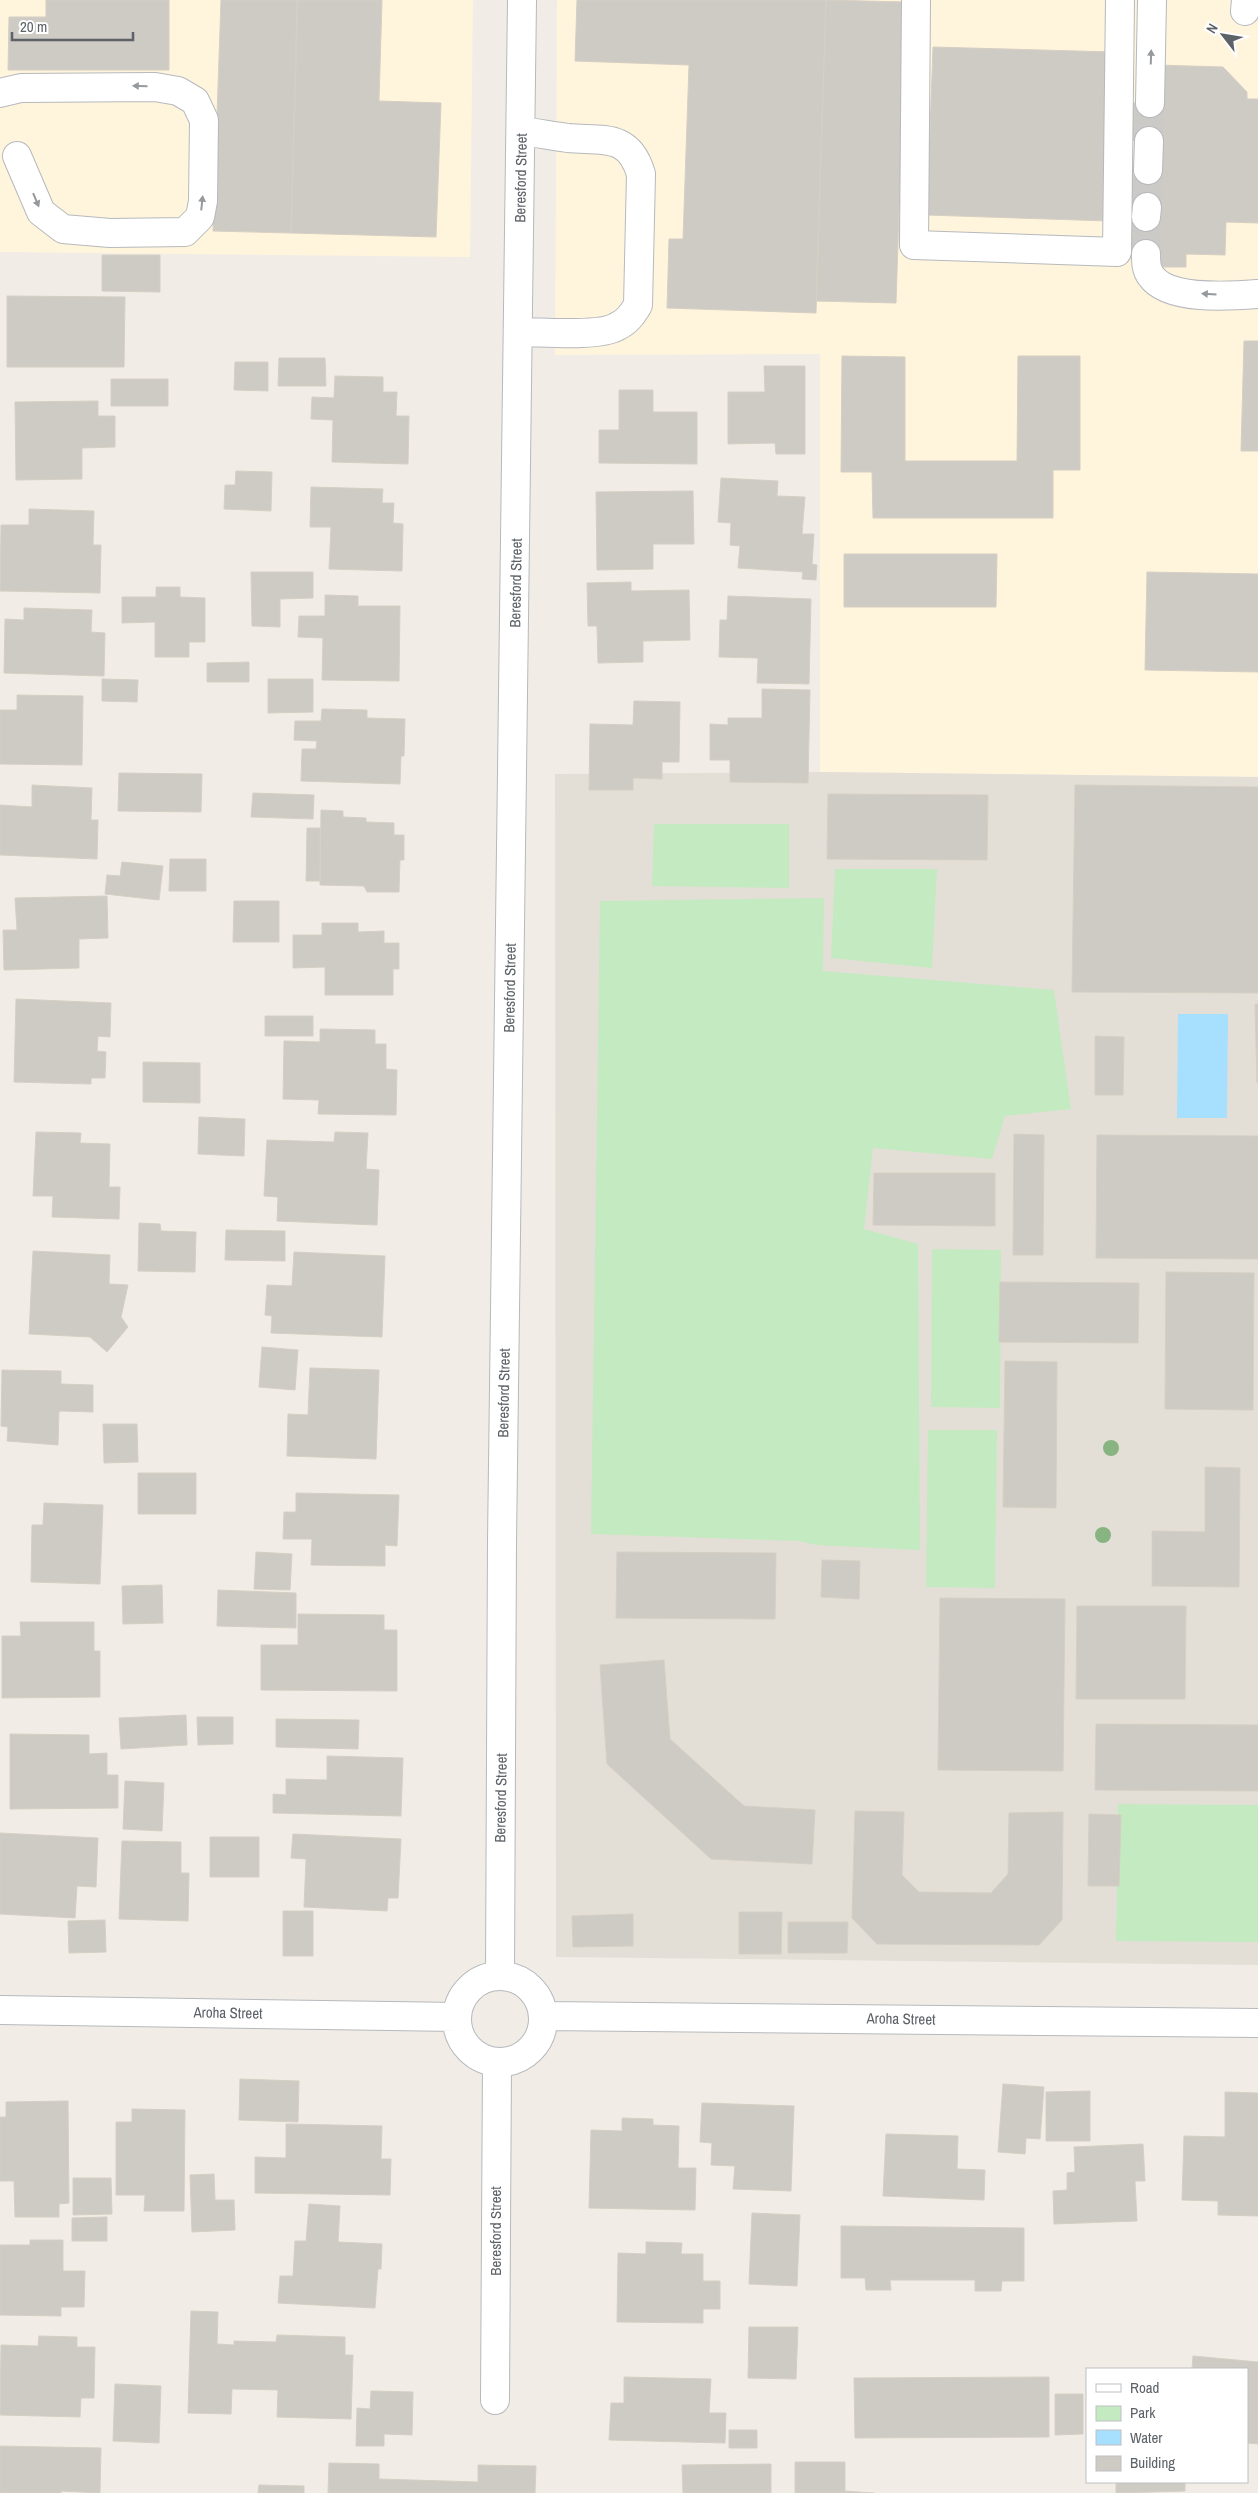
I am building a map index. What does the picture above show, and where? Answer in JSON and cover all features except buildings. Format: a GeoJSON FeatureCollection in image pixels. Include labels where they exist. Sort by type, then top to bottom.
{"type":"FeatureCollection","features":[{"type":"Feature","properties":{"kind":"street","name":"Beresford Street"},"geometry":{"type":"LineString","coordinates":[[500,1975],[502,1542],[522,131],[522,0]]}},
{"type":"Feature","properties":{"kind":"street"},"geometry":{"type":"LineString","coordinates":[[916,0],[914,245],[1117,252],[1120,0]]}},
{"type":"Feature","properties":{"kind":"street"},"geometry":{"type":"LineString","coordinates":[[1150,103],[1152,0]]}},
{"type":"Feature","properties":{"kind":"street"},"geometry":{"type":"LineString","coordinates":[[0,93],[21,88],[155,87],[178,91],[195,101],[204,120],[200,217],[185,232],[110,233],[63,229],[41,212],[17,156]]}},
{"type":"Feature","properties":{"kind":"street"},"geometry":{"type":"LineString","coordinates":[[519,332],[602,332],[625,322],[632,315],[638,306],[641,174],[638,163],[631,152],[622,144],[611,140],[522,131]]}},
{"type":"Feature","properties":{"kind":"street"},"geometry":{"type":"LineString","coordinates":[[1148,170],[1149,141]]}},
{"type":"Feature","properties":{"kind":"street"},"geometry":{"type":"LineString","coordinates":[[1146,254],[1146,268],[1150,276],[1168,290],[1229,296],[1258,294]]}},
{"type":"Feature","properties":{"kind":"street"},"geometry":{"type":"LineString","coordinates":[[500,1975],[513,1977],[530,1987],[541,2003],[544,2016],[542,2031],[536,2044],[526,2055],[512,2062],[497,2063],[484,2060],[468,2048],[458,2030],[457,2017],[459,2004],[475,1984],[487,1978],[500,1975]]}},
{"type":"Feature","properties":{"kind":"street","name":"Aroha Street"},"geometry":{"type":"LineString","coordinates":[[0,2010],[457,2017]]}},
{"type":"Feature","properties":{"kind":"street","name":"Aroha Street"},"geometry":{"type":"LineString","coordinates":[[544,2016],[1258,2023]]}},
{"type":"Feature","properties":{"kind":"street","name":"Beresford Street"},"geometry":{"type":"LineString","coordinates":[[495,2400],[497,2063]]}},
{"type":"Feature","properties":{"kind":"shaded area"},"geometry":{"type":"Polygon","coordinates":[[[0,0],[473,0],[470,257],[0,252],[0,0]]]}},
{"type":"Feature","properties":{"kind":"shaded area"},"geometry":{"type":"Polygon","coordinates":[[[557,0],[1258,0],[1258,777],[820,772],[820,354],[555,355],[557,0]]]}},
{"type":"Feature","properties":{"kind":"shaded area"},"geometry":{"type":"Polygon","coordinates":[[[820,772],[1258,777],[1258,1965],[556,1957],[555,774],[820,772]]]}},
{"type":"Feature","properties":{"kind":"green space"},"geometry":{"type":"Polygon","coordinates":[[[654,824],[789,824],[789,888],[652,886],[654,824]]]}},
{"type":"Feature","properties":{"kind":"green space"},"geometry":{"type":"Polygon","coordinates":[[[835,869],[937,869],[932,968],[831,958],[835,869]]]}},
{"type":"Feature","properties":{"kind":"green space"},"geometry":{"type":"Polygon","coordinates":[[[824,898],[823,971],[1054,990],[1071,1109],[1005,1116],[992,1159],[873,1148],[864,1229],[918,1244],[920,1550],[816,1545],[799,1541],[591,1534],[600,901],[824,898]]]}},
{"type":"Feature","properties":{"kind":"green space"},"geometry":{"type":"Polygon","coordinates":[[[932,1249],[1001,1250],[1000,1408],[931,1407],[932,1249]]]}},
{"type":"Feature","properties":{"kind":"green space"},"geometry":{"type":"Polygon","coordinates":[[[928,1430],[997,1430],[995,1588],[926,1587],[928,1430]]]}},
{"type":"Feature","properties":{"kind":"green space"},"geometry":{"type":"Polygon","coordinates":[[[1118,1804],[1258,1805],[1258,1942],[1116,1941],[1118,1804]]]}},
{"type":"Feature","properties":{"kind":"water"},"geometry":{"type":"Polygon","coordinates":[[[1178,1014],[1228,1014],[1227,1118],[1177,1118],[1178,1014]]]}},
{"type":"Feature","properties":{"kind":"tunnel"},"geometry":{"type":"LineString","coordinates":[[1149,141],[1150,103]]}},
{"type":"Feature","properties":{"kind":"tunnel"},"geometry":{"type":"LineString","coordinates":[[1147,207],[1148,170]]}},
{"type":"Feature","properties":{"kind":"tunnel"},"geometry":{"type":"LineString","coordinates":[[1146,217],[1146,254]]}}]}
